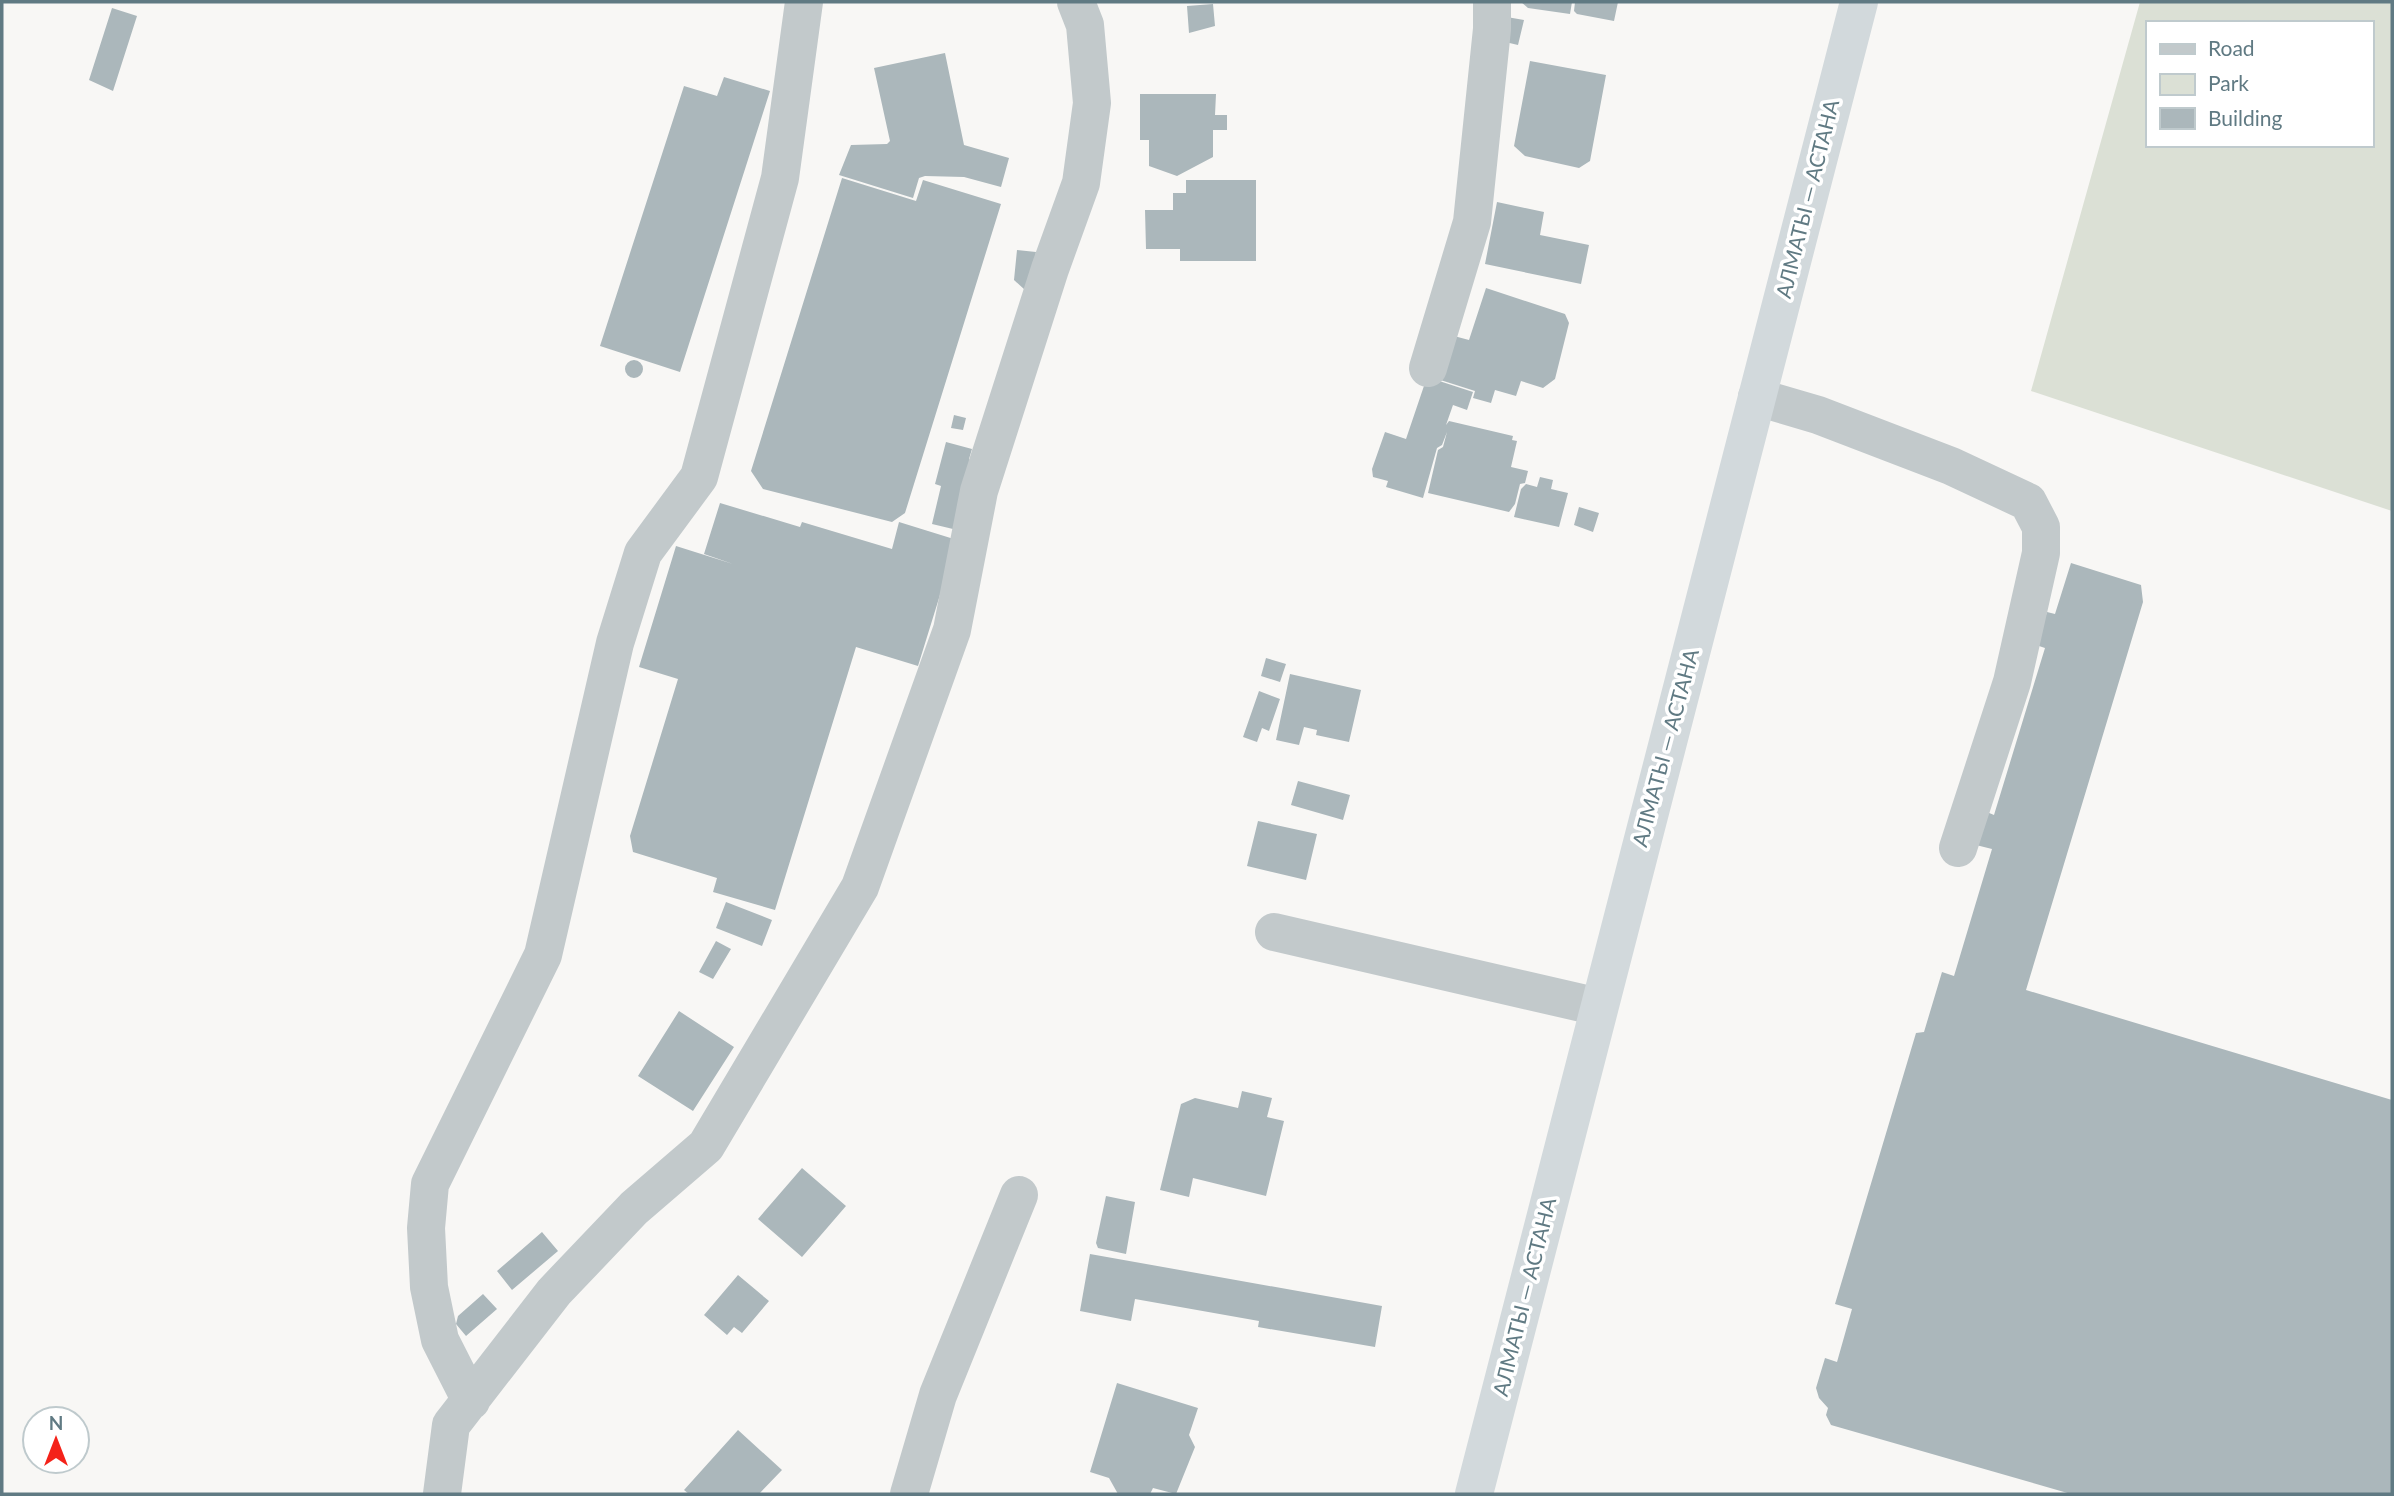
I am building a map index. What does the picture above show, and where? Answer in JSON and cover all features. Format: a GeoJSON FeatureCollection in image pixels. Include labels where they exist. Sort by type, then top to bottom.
{"type":"FeatureCollection","features":[{"type":"Feature","properties":{"kind":"highway","name":"АЛМАТЫ — АСТАНА"},"geometry":{"type":"LineString","coordinates":[[1474,1494],[1859,2]]}},
{"type":"Feature","properties":{"kind":"street"},"geometry":{"type":"LineString","coordinates":[[471,1401],[440,1340],[429,1287],[425,1228],[430,1184],[544,956],[615,643],[643,554],[699,477],[780,178],[804,2]]}},
{"type":"Feature","properties":{"kind":"street"},"geometry":{"type":"LineString","coordinates":[[442,1494],[451,1425],[554,1292],[634,1208],[706,1146],[860,887],[952,630],[979,491],[1049,269],[1081,183],[1092,103],[1085,25],[1076,2]]}},
{"type":"Feature","properties":{"kind":"street"},"geometry":{"type":"LineString","coordinates":[[1428,368],[1472,222],[1490,57],[1492,2]]}},
{"type":"Feature","properties":{"kind":"street"},"geometry":{"type":"LineString","coordinates":[[1757,397],[1818,415],[1951,466],[2028,502],[2042,527],[2042,554],[2012,682],[1958,848]]}},
{"type":"Feature","properties":{"kind":"street"},"geometry":{"type":"LineString","coordinates":[[1274,932],[1599,1007]]}},
{"type":"Feature","properties":{"kind":"street"},"geometry":{"type":"LineString","coordinates":[[909,1494],[938,1395],[1019,1195]]}},
{"type":"Feature","properties":{"kind":"green space"},"geometry":{"type":"Polygon","coordinates":[[[2140,2],[2392,2],[2392,511],[2031,391],[2140,2]]]}},
{"type":"Feature","properties":{"kind":"building"},"geometry":{"type":"Polygon","coordinates":[[[1521,2],[1572,2],[1570,14],[1528,8],[1521,2]]]}},
{"type":"Feature","properties":{"kind":"building"},"geometry":{"type":"Polygon","coordinates":[[[1575,2],[1618,2],[1614,21],[1577,14],[1574,11],[1575,2]]]}},
{"type":"Feature","properties":{"kind":"building"},"geometry":{"type":"Polygon","coordinates":[[[1213,4],[1215,26],[1189,33],[1187,6],[1213,4]]]}},
{"type":"Feature","properties":{"kind":"building"},"geometry":{"type":"Polygon","coordinates":[[[112,8],[137,16],[113,91],[89,80],[112,8]]]}},
{"type":"Feature","properties":{"kind":"building"},"geometry":{"type":"Polygon","coordinates":[[[1501,16],[1524,20],[1518,45],[1501,41],[1501,16]]]}},
{"type":"Feature","properties":{"kind":"building"},"geometry":{"type":"Polygon","coordinates":[[[945,53],[964,145],[1009,158],[1001,187],[964,177],[925,176],[919,178],[913,198],[839,175],[851,145],[887,144],[890,141],[874,68],[945,53]]]}},
{"type":"Feature","properties":{"kind":"building"},"geometry":{"type":"Polygon","coordinates":[[[1530,61],[1606,75],[1590,161],[1579,168],[1525,156],[1514,146],[1530,61]]]}},
{"type":"Feature","properties":{"kind":"building"},"geometry":{"type":"Polygon","coordinates":[[[724,77],[770,91],[680,372],[600,346],[684,86],[717,96],[724,77]]]}},
{"type":"Feature","properties":{"kind":"building"},"geometry":{"type":"Polygon","coordinates":[[[1140,94],[1216,94],[1215,115],[1227,115],[1227,130],[1213,130],[1213,157],[1177,176],[1149,166],[1149,140],[1140,140],[1140,94]]]}},
{"type":"Feature","properties":{"kind":"building"},"geometry":{"type":"Polygon","coordinates":[[[842,178],[916,201],[923,180],[1001,204],[905,513],[892,522],[763,489],[751,471],[842,178]]]}},
{"type":"Feature","properties":{"kind":"building"},"geometry":{"type":"Polygon","coordinates":[[[1186,180],[1256,180],[1256,261],[1180,261],[1180,249],[1146,249],[1145,210],[1173,210],[1173,193],[1186,193],[1186,180]]]}},
{"type":"Feature","properties":{"kind":"building"},"geometry":{"type":"Polygon","coordinates":[[[1497,202],[1544,212],[1540,235],[1589,245],[1581,284],[1485,264],[1497,202]]]}},
{"type":"Feature","properties":{"kind":"building"},"geometry":{"type":"Polygon","coordinates":[[[1017,250],[1036,252],[1031,287],[1025,290],[1014,280],[1017,250]]]}},
{"type":"Feature","properties":{"kind":"building"},"geometry":{"type":"Polygon","coordinates":[[[1486,288],[1565,314],[1569,323],[1555,379],[1543,388],[1521,381],[1516,396],[1495,390],[1491,403],[1473,398],[1475,391],[1431,377],[1454,336],[1469,340],[1486,288]]]}},
{"type":"Feature","properties":{"kind":"building"},"geometry":{"type":"Polygon","coordinates":[[[634,360],[641,362],[641,376],[634,378],[627,376],[625,369],[627,362],[634,360]]]}},
{"type":"Feature","properties":{"kind":"building"},"geometry":{"type":"Polygon","coordinates":[[[1427,377],[1473,392],[1467,410],[1453,405],[1446,425],[1449,421],[1513,436],[1512,440],[1517,441],[1511,467],[1528,471],[1525,483],[1520,484],[1515,504],[1509,512],[1428,493],[1438,450],[1443,447],[1447,432],[1442,445],[1437,448],[1423,498],[1386,487],[1388,481],[1373,477],[1372,469],[1385,432],[1406,439],[1427,377]]]}},
{"type":"Feature","properties":{"kind":"building"},"geometry":{"type":"Polygon","coordinates":[[[954,415],[966,418],[963,430],[951,428],[954,415]]]}},
{"type":"Feature","properties":{"kind":"building"},"geometry":{"type":"Polygon","coordinates":[[[946,442],[972,449],[969,459],[973,464],[953,529],[932,524],[941,486],[935,484],[946,442]]]}},
{"type":"Feature","properties":{"kind":"building"},"geometry":{"type":"Polygon","coordinates":[[[1540,477],[1553,480],[1551,489],[1568,493],[1559,527],[1514,517],[1521,489],[1526,484],[1537,487],[1540,477]]]}},
{"type":"Feature","properties":{"kind":"building"},"geometry":{"type":"Polygon","coordinates":[[[720,503],[800,527],[802,522],[892,549],[899,522],[957,540],[918,666],[856,647],[775,910],[713,892],[717,878],[633,852],[630,836],[678,679],[639,667],[676,546],[733,564],[704,554],[720,503]]]}},
{"type":"Feature","properties":{"kind":"building"},"geometry":{"type":"Polygon","coordinates":[[[1579,507],[1599,513],[1593,532],[1574,525],[1579,507]]]}},
{"type":"Feature","properties":{"kind":"building"},"geometry":{"type":"Polygon","coordinates":[[[2071,563],[2141,585],[2143,602],[2026,990],[2392,1100],[2392,1494],[2071,1494],[1831,1425],[1826,1415],[1828,1408],[1819,1398],[1816,1388],[1825,1358],[1837,1362],[1852,1309],[1835,1304],[1916,1033],[1924,1032],[1942,972],[1954,976],[1992,849],[1972,844],[1982,810],[1994,815],[2045,648],[2036,645],[2047,612],[2055,614],[2071,563]]]}},
{"type":"Feature","properties":{"kind":"building"},"geometry":{"type":"Polygon","coordinates":[[[1266,658],[1286,664],[1280,682],[1261,676],[1266,658]]]}},
{"type":"Feature","properties":{"kind":"building"},"geometry":{"type":"Polygon","coordinates":[[[1290,674],[1361,690],[1349,742],[1316,735],[1317,730],[1304,727],[1299,745],[1276,740],[1290,674]]]}},
{"type":"Feature","properties":{"kind":"building"},"geometry":{"type":"Polygon","coordinates":[[[1259,691],[1280,699],[1269,731],[1262,728],[1257,742],[1243,737],[1259,691]]]}},
{"type":"Feature","properties":{"kind":"building"},"geometry":{"type":"Polygon","coordinates":[[[1298,781],[1350,795],[1343,820],[1291,805],[1298,781]]]}},
{"type":"Feature","properties":{"kind":"building"},"geometry":{"type":"Polygon","coordinates":[[[1258,821],[1317,834],[1306,880],[1247,866],[1258,821]]]}},
{"type":"Feature","properties":{"kind":"building"},"geometry":{"type":"Polygon","coordinates":[[[726,902],[772,920],[762,946],[716,928],[726,902]]]}},
{"type":"Feature","properties":{"kind":"building"},"geometry":{"type":"Polygon","coordinates":[[[716,941],[731,949],[713,979],[699,972],[716,941]]]}},
{"type":"Feature","properties":{"kind":"building"},"geometry":{"type":"Polygon","coordinates":[[[679,1011],[734,1047],[693,1111],[638,1076],[679,1011]]]}},
{"type":"Feature","properties":{"kind":"building"},"geometry":{"type":"Polygon","coordinates":[[[1242,1091],[1272,1098],[1267,1117],[1284,1121],[1266,1196],[1193,1178],[1189,1197],[1160,1190],[1181,1104],[1195,1098],[1238,1108],[1242,1091]]]}},
{"type":"Feature","properties":{"kind":"building"},"geometry":{"type":"Polygon","coordinates":[[[802,1168],[846,1206],[802,1257],[758,1219],[802,1168]]]}},
{"type":"Feature","properties":{"kind":"building"},"geometry":{"type":"Polygon","coordinates":[[[1106,1196],[1135,1202],[1126,1254],[1098,1248],[1096,1243],[1106,1196]]]}},
{"type":"Feature","properties":{"kind":"building"},"geometry":{"type":"Polygon","coordinates":[[[542,1232],[558,1251],[512,1290],[497,1271],[542,1232]]]}},
{"type":"Feature","properties":{"kind":"building"},"geometry":{"type":"Polygon","coordinates":[[[1090,1254],[1382,1306],[1375,1347],[1258,1327],[1259,1321],[1135,1299],[1131,1321],[1080,1311],[1090,1254]]]}},
{"type":"Feature","properties":{"kind":"building"},"geometry":{"type":"Polygon","coordinates":[[[738,1275],[769,1301],[742,1333],[734,1327],[727,1335],[704,1315],[738,1275]]]}},
{"type":"Feature","properties":{"kind":"building"},"geometry":{"type":"Polygon","coordinates":[[[483,1294],[497,1309],[466,1336],[456,1324],[458,1316],[483,1294]]]}},
{"type":"Feature","properties":{"kind":"building"},"geometry":{"type":"Polygon","coordinates":[[[1117,1383],[1198,1408],[1189,1435],[1195,1447],[1176,1494],[1153,1488],[1150,1494],[1118,1494],[1109,1478],[1090,1472],[1117,1383]]]}},
{"type":"Feature","properties":{"kind":"building"},"geometry":{"type":"Polygon","coordinates":[[[738,1430],[782,1470],[759,1494],[689,1494],[684,1490],[738,1430]]]}}]}
